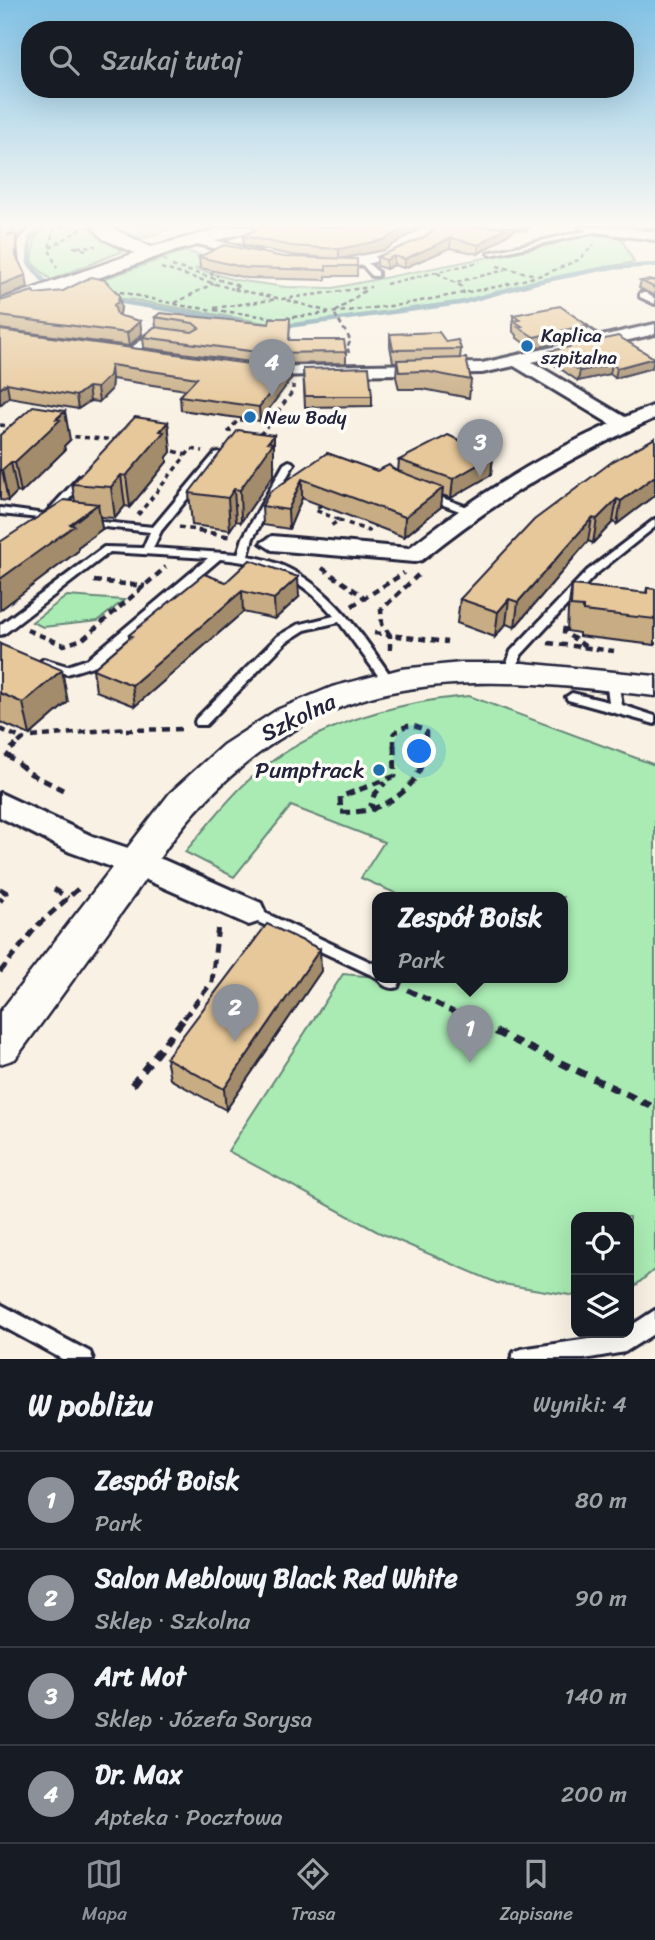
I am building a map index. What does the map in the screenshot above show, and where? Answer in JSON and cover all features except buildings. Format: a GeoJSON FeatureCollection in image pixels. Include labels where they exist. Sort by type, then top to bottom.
{"type":"FeatureCollection","features":[{"type":"Feature","properties":{"kind":"street"},"geometry":{"type":"LineString","coordinates":[[0,307],[53,290]]}},
{"type":"Feature","properties":{"kind":"street"},"geometry":{"type":"LineString","coordinates":[[236,370],[482,368],[655,329]]}},
{"type":"Feature","properties":{"kind":"street"},"geometry":{"type":"LineString","coordinates":[[121,354],[152,358]]}},
{"type":"Feature","properties":{"kind":"street"},"geometry":{"type":"LineString","coordinates":[[518,361],[623,424]]}},
{"type":"Feature","properties":{"kind":"street"},"geometry":{"type":"LineString","coordinates":[[272,543],[407,557],[420,553],[469,511],[576,447],[655,411]]}},
{"type":"Feature","properties":{"kind":"street","name":"Szkolna"},"geometry":{"type":"LineString","coordinates":[[0,1045],[123,859],[200,783],[241,747],[302,710],[389,682],[446,672],[614,669],[655,686]]}},
{"type":"Feature","properties":{"kind":"street"},"geometry":{"type":"LineString","coordinates":[[0,804],[123,859],[234,914]]}},
{"type":"Feature","properties":{"kind":"lane"},"geometry":{"type":"LineString","coordinates":[[650,293],[643,295],[655,302]]}},
{"type":"Feature","properties":{"kind":"lane"},"geometry":{"type":"LineString","coordinates":[[564,316],[602,341]]}},
{"type":"Feature","properties":{"kind":"lane"},"geometry":{"type":"LineString","coordinates":[[142,330],[166,334]]}},
{"type":"Feature","properties":{"kind":"lane"},"geometry":{"type":"LineString","coordinates":[[121,354],[152,332]]}},
{"type":"Feature","properties":{"kind":"lane"},"geometry":{"type":"LineString","coordinates":[[33,527],[47,517],[117,441]]}},
{"type":"Feature","properties":{"kind":"lane"},"geometry":{"type":"LineString","coordinates":[[147,551],[159,527],[218,455]]}},
{"type":"Feature","properties":{"kind":"lane"},"geometry":{"type":"LineString","coordinates":[[242,559],[247,540],[289,464]]}},
{"type":"Feature","properties":{"kind":"lane"},"geometry":{"type":"LineString","coordinates":[[420,493],[469,511]]}},
{"type":"Feature","properties":{"kind":"lane"},"geometry":{"type":"LineString","coordinates":[[0,511],[129,527],[159,527]]}},
{"type":"Feature","properties":{"kind":"lane"},"geometry":{"type":"LineString","coordinates":[[510,670],[514,654],[591,573],[655,522]]}},
{"type":"Feature","properties":{"kind":"lane"},"geometry":{"type":"LineString","coordinates":[[0,631],[108,549],[242,559],[273,565],[307,585],[339,615],[389,682]]}},
{"type":"Feature","properties":{"kind":"lane"},"geometry":{"type":"LineString","coordinates":[[32,658],[67,670],[92,663],[216,557]]}},
{"type":"Feature","properties":{"kind":"lane"},"geometry":{"type":"LineString","coordinates":[[197,726],[282,639],[301,627],[339,615]]}},
{"type":"Feature","properties":{"kind":"lane"},"geometry":{"type":"LineString","coordinates":[[572,697],[614,669],[655,720]]}},
{"type":"Feature","properties":{"kind":"lane"},"geometry":{"type":"LineString","coordinates":[[234,914],[372,970]]}},
{"type":"Feature","properties":{"kind":"lane"},"geometry":{"type":"LineString","coordinates":[[0,1314],[83,1359]]}},
{"type":"Feature","properties":{"kind":"lane"},"geometry":{"type":"LineString","coordinates":[[521,1359],[625,1342],[655,1320]]}},
{"type":"Feature","properties":{"kind":"path"},"geometry":{"type":"LineString","coordinates":[[115,290],[174,304],[287,318],[479,290]]}},
{"type":"Feature","properties":{"kind":"path"},"geometry":{"type":"LineString","coordinates":[[174,304],[201,290]]}},
{"type":"Feature","properties":{"kind":"path"},"geometry":{"type":"LineString","coordinates":[[334,313],[365,290]]}},
{"type":"Feature","properties":{"kind":"path"},"geometry":{"type":"LineString","coordinates":[[462,290],[464,294]]}},
{"type":"Feature","properties":{"kind":"path"},"geometry":{"type":"LineString","coordinates":[[206,309],[282,299],[334,313],[351,341],[347,346],[350,357]]}},
{"type":"Feature","properties":{"kind":"path"},"geometry":{"type":"LineString","coordinates":[[254,443],[293,391],[293,383]]}},
{"type":"Feature","properties":{"kind":"path"},"geometry":{"type":"LineString","coordinates":[[242,433],[229,431],[238,420],[248,420]]}},
{"type":"Feature","properties":{"kind":"path"},"geometry":{"type":"LineString","coordinates":[[0,425],[19,427]]}},
{"type":"Feature","properties":{"kind":"path"},"geometry":{"type":"LineString","coordinates":[[56,435],[86,440],[96,436],[129,442]]}},
{"type":"Feature","properties":{"kind":"path"},"geometry":{"type":"LineString","coordinates":[[163,447],[187,455]]}},
{"type":"Feature","properties":{"kind":"path"},"geometry":{"type":"LineString","coordinates":[[129,527],[191,449],[205,451]]}},
{"type":"Feature","properties":{"kind":"path"},"geometry":{"type":"LineString","coordinates":[[321,505],[314,510],[369,531],[375,526]]}},
{"type":"Feature","properties":{"kind":"path"},"geometry":{"type":"LineString","coordinates":[[331,526],[340,520]]}},
{"type":"Feature","properties":{"kind":"path"},"geometry":{"type":"LineString","coordinates":[[159,527],[247,540]]}},
{"type":"Feature","properties":{"kind":"path"},"geometry":{"type":"LineString","coordinates":[[300,546],[299,556],[367,599]]}},
{"type":"Feature","properties":{"kind":"path"},"geometry":{"type":"LineString","coordinates":[[10,623],[64,645],[83,639],[164,571],[172,553]]}},
{"type":"Feature","properties":{"kind":"path"},"geometry":{"type":"LineString","coordinates":[[339,615],[367,599],[409,566]]}},
{"type":"Feature","properties":{"kind":"path"},"geometry":{"type":"LineString","coordinates":[[376,621],[384,607],[424,569]]}},
{"type":"Feature","properties":{"kind":"path"},"geometry":{"type":"LineString","coordinates":[[74,574],[88,580],[146,586]]}},
{"type":"Feature","properties":{"kind":"path"},"geometry":{"type":"LineString","coordinates":[[380,615],[390,635],[447,642]]}},
{"type":"Feature","properties":{"kind":"path"},"geometry":{"type":"LineString","coordinates":[[566,618],[564,632],[614,669]]}},
{"type":"Feature","properties":{"kind":"path"},"geometry":{"type":"LineString","coordinates":[[369,632],[371,626]]}},
{"type":"Feature","properties":{"kind":"path"},"geometry":{"type":"LineString","coordinates":[[526,641],[587,648]]}},
{"type":"Feature","properties":{"kind":"path"},"geometry":{"type":"LineString","coordinates":[[376,811],[371,805],[374,795],[395,776],[394,733],[405,725],[416,725],[426,732],[428,742],[422,765],[410,787],[376,811],[350,814],[341,812],[338,803],[340,797],[386,782]]}},
{"type":"Feature","properties":{"kind":"path"},"geometry":{"type":"LineString","coordinates":[[32,737],[197,726]]}},
{"type":"Feature","properties":{"kind":"path"},"geometry":{"type":"LineString","coordinates":[[0,729],[23,739],[11,749]]}},
{"type":"Feature","properties":{"kind":"path"},"geometry":{"type":"LineString","coordinates":[[6,754],[31,775],[63,790]]}},
{"type":"Feature","properties":{"kind":"path"},"geometry":{"type":"LineString","coordinates":[[0,972],[38,925],[68,898],[123,859]]}},
{"type":"Feature","properties":{"kind":"path"},"geometry":{"type":"LineString","coordinates":[[0,889],[7,892],[0,901]]}},
{"type":"Feature","properties":{"kind":"path"},"geometry":{"type":"LineString","coordinates":[[54,889],[75,903]]}},
{"type":"Feature","properties":{"kind":"path"},"geometry":{"type":"LineString","coordinates":[[132,1085],[212,982],[234,914]]}},
{"type":"Feature","properties":{"kind":"path"},"geometry":{"type":"LineString","coordinates":[[397,983],[655,1108]]}},
{"type":"Feature","properties":{"kind":"green space"},"geometry":{"type":"Polygon","coordinates":[[[86,290],[502,290],[465,301],[282,326],[133,300],[86,296],[86,290]]]}},
{"type":"Feature","properties":{"kind":"green space"},"geometry":{"type":"Polygon","coordinates":[[[67,596],[124,600],[98,621],[43,627],[32,622],[67,596]]]}},
{"type":"Feature","properties":{"kind":"green space"},"geometry":{"type":"Polygon","coordinates":[[[469,696],[655,765],[655,1269],[634,1287],[634,1212],[571,1212],[571,1295],[497,1283],[378,1232],[228,1151],[343,974],[372,977],[372,983],[568,983],[568,892],[393,892],[361,878],[384,842],[291,806],[234,877],[185,852],[241,787],[273,761],[324,731],[381,711],[469,696]]]}},
{"type":"Feature","properties":{"kind":"waterway"},"geometry":{"type":"LineString","coordinates":[[279,327],[460,303],[506,290]]}},
{"type":"Feature","properties":{"kind":"waterway"},"geometry":{"type":"LineString","coordinates":[[110,300],[239,321]]}},
{"type":"Feature","properties":{"kind":"place","name":"Kaplica szpitalna"},"geometry":{"type":"Point","coordinates":[527,346]}},
{"type":"Feature","properties":{"kind":"place","name":"Dr. Max"},"geometry":{"type":"Point","coordinates":[272,397]}},
{"type":"Feature","properties":{"kind":"place","name":"New Body"},"geometry":{"type":"Point","coordinates":[250,417]}},
{"type":"Feature","properties":{"kind":"place","name":"Art Mot"},"geometry":{"type":"Point","coordinates":[480,477]}},
{"type":"Feature","properties":{"kind":"place","name":"Pumptrack"},"geometry":{"type":"Point","coordinates":[379,770]}},
{"type":"Feature","properties":{"kind":"place","name":"Salon Meblowy Black Red White"},"geometry":{"type":"Point","coordinates":[235,1042]}},
{"type":"Feature","properties":{"kind":"place","name":"Zespół Boisk"},"geometry":{"type":"Point","coordinates":[470,1063]}}]}
